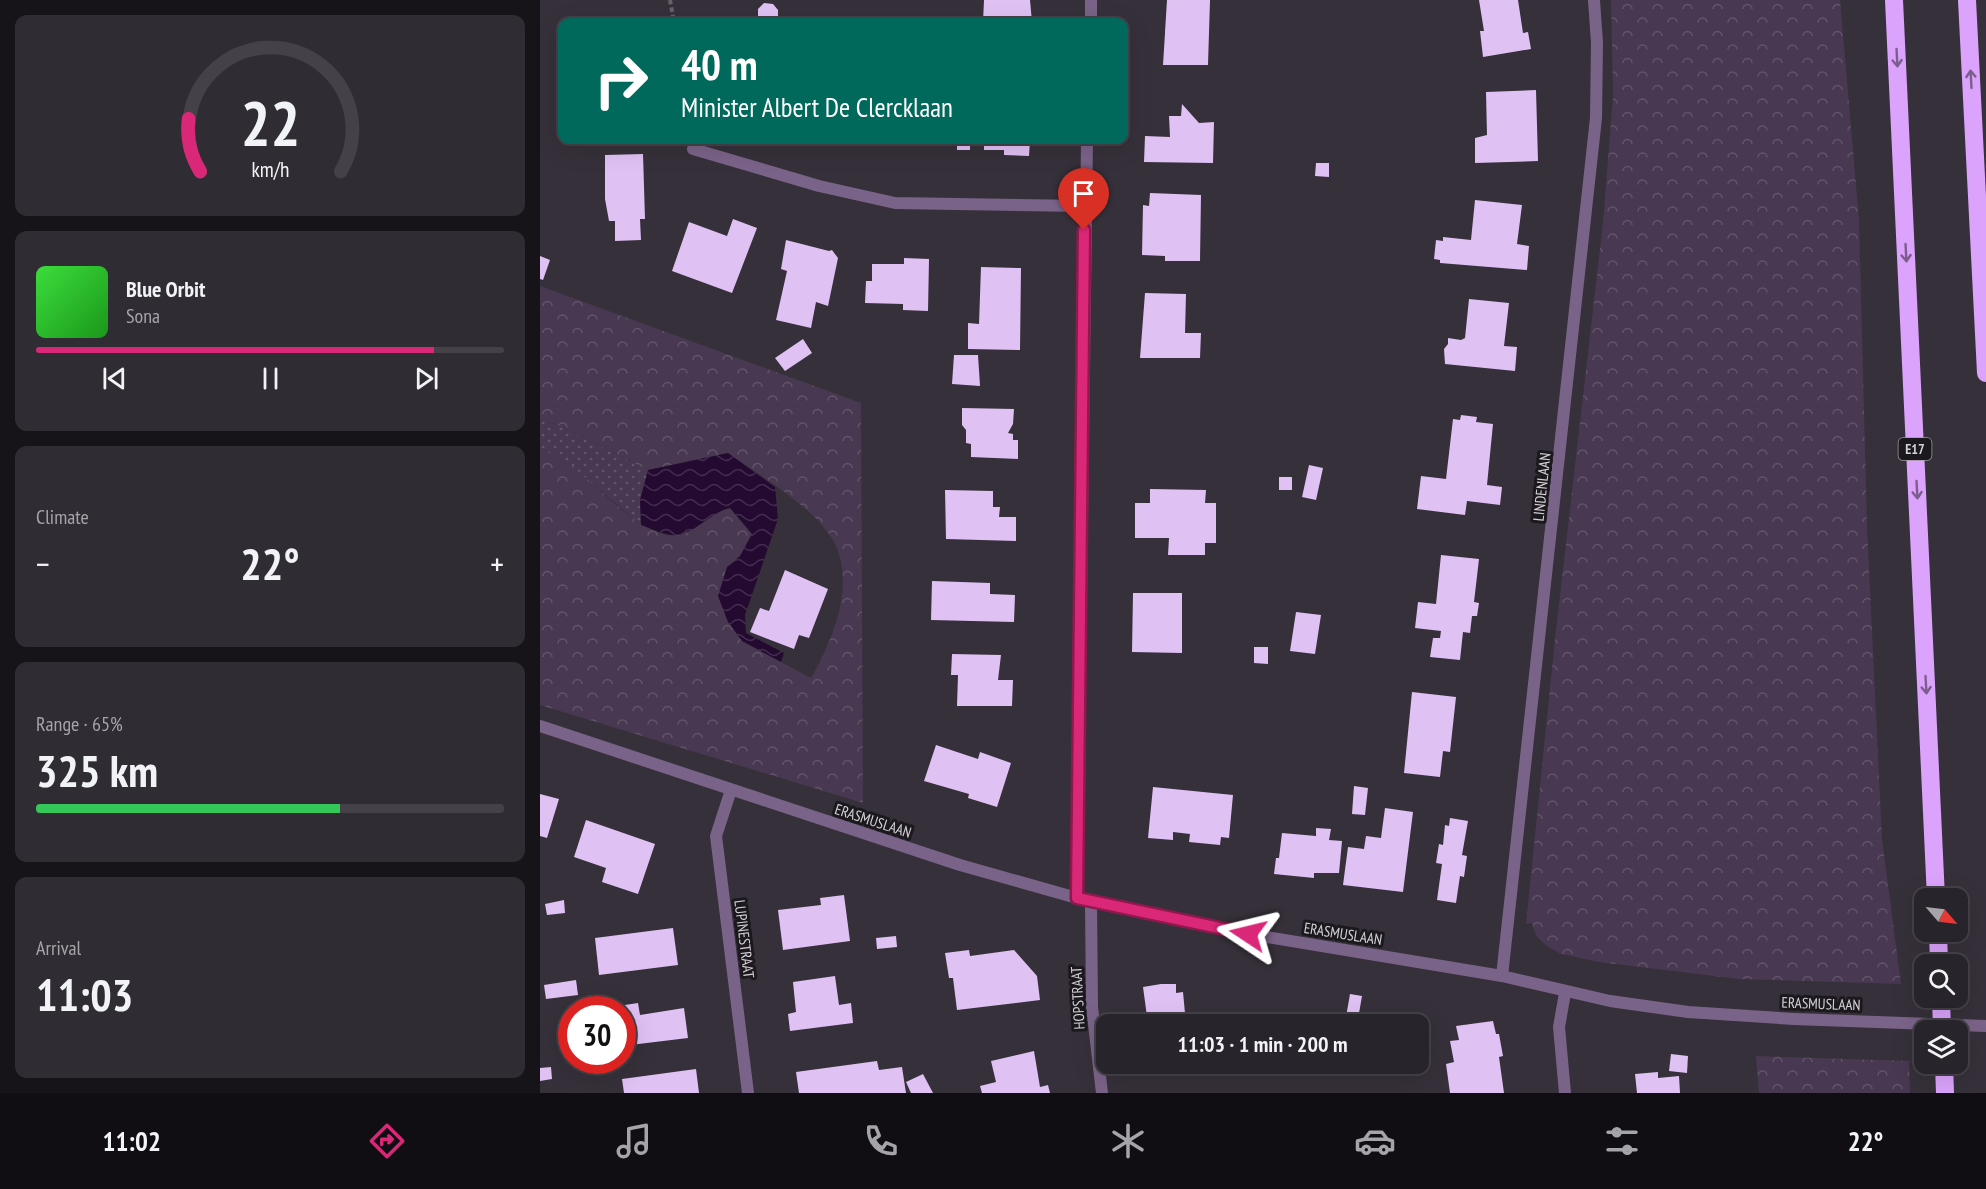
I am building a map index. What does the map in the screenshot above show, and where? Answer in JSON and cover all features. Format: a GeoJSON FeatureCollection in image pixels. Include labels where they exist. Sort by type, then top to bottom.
{"type":"FeatureCollection","features":[{"type":"Feature","properties":{"kind":"highway","name":"E17"},"geometry":{"type":"LineString","coordinates":[[1894,0],[1936,888]]}},
{"type":"Feature","properties":{"kind":"highway"},"geometry":{"type":"LineString","coordinates":[[1967,0],[1986,373]]}},
{"type":"Feature","properties":{"kind":"highway"},"geometry":{"type":"LineString","coordinates":[[1944,1074],[1945,1093]]}},
{"type":"Feature","properties":{"kind":"street"},"geometry":{"type":"LineString","coordinates":[[1091,0],[1091,18]]}},
{"type":"Feature","properties":{"kind":"street","name":"LINDENLAAN"},"geometry":{"type":"LineString","coordinates":[[1502,976],[1596,118],[1597,43],[1594,0]]}},
{"type":"Feature","properties":{"kind":"street"},"geometry":{"type":"LineString","coordinates":[[1077,898],[1084,206],[1087,144]]}},
{"type":"Feature","properties":{"kind":"street"},"geometry":{"type":"LineString","coordinates":[[693,149],[819,186],[895,203],[1084,206]]}},
{"type":"Feature","properties":{"kind":"street","name":"ERASMUSLAAN"},"geometry":{"type":"LineString","coordinates":[[540,726],[960,866],[1091,902],[1225,930],[1502,976],[1565,993],[1688,1012],[1794,1019],[1986,1026]]}},
{"type":"Feature","properties":{"kind":"street","name":"LUPINESTRAAT"},"geometry":{"type":"LineString","coordinates":[[731,790],[716,836],[748,1093]]}},
{"type":"Feature","properties":{"kind":"street","name":"HOPSTRAAT"},"geometry":{"type":"LineString","coordinates":[[1091,902],[1092,1007],[1102,1093]]}},
{"type":"Feature","properties":{"kind":"street"},"geometry":{"type":"LineString","coordinates":[[1565,993],[1559,1027],[1565,1093]]}},
{"type":"Feature","properties":{"kind":"path"},"geometry":{"type":"LineString","coordinates":[[670,0],[673,18]]}},
{"type":"Feature","properties":{"kind":"green space"},"geometry":{"type":"Polygon","coordinates":[[[1611,0],[1840,0],[1859,220],[1867,527],[1882,839],[1901,984],[1739,979],[1599,962],[1561,954],[1536,936],[1532,923],[1526,924],[1555,639],[1603,223],[1613,96],[1611,0]]]}},
{"type":"Feature","properties":{"kind":"green space"},"geometry":{"type":"Polygon","coordinates":[[[540,286],[861,403],[863,803],[540,705],[540,448],[568,463],[638,522],[668,535],[682,534],[730,508],[752,534],[740,556],[727,567],[742,641],[811,678],[834,629],[839,612],[843,576],[834,542],[814,517],[786,493],[728,453],[648,470],[560,426],[540,419],[540,286]]]}},
{"type":"Feature","properties":{"kind":"green space"},"geometry":{"type":"Polygon","coordinates":[[[540,419],[560,426],[648,470],[640,500],[641,525],[569,464],[540,448],[540,419]]]}},
{"type":"Feature","properties":{"kind":"green space"},"geometry":{"type":"Polygon","coordinates":[[[1756,1056],[1909,1061],[1910,1093],[1759,1093],[1756,1056]]]}},
{"type":"Feature","properties":{"kind":"water"},"geometry":{"type":"Polygon","coordinates":[[[728,453],[775,487],[778,519],[745,615],[746,633],[784,653],[781,662],[742,641],[728,622],[718,596],[727,567],[740,556],[752,534],[730,508],[682,534],[666,534],[641,525],[640,500],[648,470],[728,453]]]}},
{"type":"Feature","properties":{"kind":"building"},"geometry":{"type":"Polygon","coordinates":[[[984,0],[1030,0],[1032,18],[983,18],[984,0]]]}},
{"type":"Feature","properties":{"kind":"building"},"geometry":{"type":"Polygon","coordinates":[[[1167,0],[1210,0],[1208,65],[1163,65],[1167,0]]]}},
{"type":"Feature","properties":{"kind":"building"},"geometry":{"type":"Polygon","coordinates":[[[1479,0],[1518,0],[1523,33],[1528,32],[1531,49],[1483,57],[1480,31],[1484,31],[1479,0]]]}},
{"type":"Feature","properties":{"kind":"building"},"geometry":{"type":"Polygon","coordinates":[[[764,3],[773,4],[778,10],[778,18],[758,18],[758,9],[764,3]]]}},
{"type":"Feature","properties":{"kind":"building"},"geometry":{"type":"Polygon","coordinates":[[[1536,90],[1538,161],[1475,163],[1475,138],[1487,135],[1486,92],[1536,90]]]}},
{"type":"Feature","properties":{"kind":"building"},"geometry":{"type":"Polygon","coordinates":[[[1182,104],[1199,123],[1214,122],[1213,163],[1144,162],[1145,136],[1170,137],[1169,116],[1181,116],[1182,104]]]}},
{"type":"Feature","properties":{"kind":"building"},"geometry":{"type":"Polygon","coordinates":[[[957,144],[970,144],[970,150],[957,150],[957,144]]]}},
{"type":"Feature","properties":{"kind":"building"},"geometry":{"type":"Polygon","coordinates":[[[984,144],[1030,144],[1029,156],[1004,155],[1004,150],[984,150],[984,144]]]}},
{"type":"Feature","properties":{"kind":"building"},"geometry":{"type":"Polygon","coordinates":[[[643,154],[645,219],[640,219],[641,240],[615,241],[615,221],[609,221],[605,199],[605,155],[643,154]]]}},
{"type":"Feature","properties":{"kind":"building"},"geometry":{"type":"Polygon","coordinates":[[[1316,163],[1329,163],[1329,177],[1315,176],[1316,163]]]}},
{"type":"Feature","properties":{"kind":"building"},"geometry":{"type":"Polygon","coordinates":[[[1150,193],[1201,195],[1200,261],[1165,261],[1165,256],[1142,255],[1143,205],[1149,206],[1150,193]]]}},
{"type":"Feature","properties":{"kind":"building"},"geometry":{"type":"Polygon","coordinates":[[[1475,200],[1522,205],[1517,244],[1529,246],[1527,270],[1440,263],[1440,260],[1434,259],[1436,240],[1443,241],[1443,237],[1471,240],[1475,200]]]}},
{"type":"Feature","properties":{"kind":"building"},"geometry":{"type":"Polygon","coordinates":[[[733,219],[757,228],[732,293],[672,271],[689,222],[727,236],[733,219]]]}},
{"type":"Feature","properties":{"kind":"building"},"geometry":{"type":"Polygon","coordinates":[[[786,240],[832,250],[838,258],[828,306],[816,302],[811,328],[776,320],[787,271],[781,269],[786,240]]]}},
{"type":"Feature","properties":{"kind":"building"},"geometry":{"type":"Polygon","coordinates":[[[540,256],[550,260],[543,280],[540,279],[540,256]]]}},
{"type":"Feature","properties":{"kind":"building"},"geometry":{"type":"Polygon","coordinates":[[[904,258],[929,259],[928,311],[903,310],[903,304],[865,303],[866,281],[872,281],[872,264],[904,264],[904,258]]]}},
{"type":"Feature","properties":{"kind":"building"},"geometry":{"type":"Polygon","coordinates":[[[981,267],[1021,268],[1020,350],[968,349],[968,323],[979,324],[981,267]]]}},
{"type":"Feature","properties":{"kind":"building"},"geometry":{"type":"Polygon","coordinates":[[[1145,293],[1186,294],[1185,333],[1201,333],[1200,358],[1140,358],[1145,293]]]}},
{"type":"Feature","properties":{"kind":"building"},"geometry":{"type":"Polygon","coordinates":[[[1469,299],[1509,303],[1504,346],[1517,347],[1515,371],[1445,364],[1444,349],[1448,344],[1448,338],[1461,340],[1465,338],[1469,299]]]}},
{"type":"Feature","properties":{"kind":"building"},"geometry":{"type":"Polygon","coordinates":[[[803,339],[812,353],[785,371],[775,358],[803,339]]]}},
{"type":"Feature","properties":{"kind":"building"},"geometry":{"type":"Polygon","coordinates":[[[954,355],[978,355],[980,386],[952,384],[954,355]]]}},
{"type":"Feature","properties":{"kind":"building"},"geometry":{"type":"Polygon","coordinates":[[[962,408],[1014,409],[1013,424],[1008,433],[1013,434],[1013,440],[1018,440],[1018,459],[971,457],[971,444],[966,443],[966,430],[962,425],[962,408]]]}},
{"type":"Feature","properties":{"kind":"building"},"geometry":{"type":"Polygon","coordinates":[[[1461,415],[1477,417],[1476,422],[1493,424],[1487,485],[1502,487],[1500,505],[1467,501],[1465,515],[1417,509],[1421,476],[1446,479],[1453,419],[1460,420],[1461,415]]]}},
{"type":"Feature","properties":{"kind":"building"},"geometry":{"type":"Polygon","coordinates":[[[1309,465],[1323,468],[1316,500],[1302,497],[1309,465]]]}},
{"type":"Feature","properties":{"kind":"building"},"geometry":{"type":"Polygon","coordinates":[[[1279,477],[1292,477],[1292,490],[1279,490],[1279,477]]]}},
{"type":"Feature","properties":{"kind":"building"},"geometry":{"type":"Polygon","coordinates":[[[1150,489],[1206,490],[1205,503],[1216,503],[1216,543],[1205,543],[1205,555],[1168,555],[1169,538],[1135,538],[1135,503],[1150,503],[1150,489]]]}},
{"type":"Feature","properties":{"kind":"building"},"geometry":{"type":"Polygon","coordinates":[[[945,490],[993,491],[993,507],[1000,507],[999,517],[1016,517],[1016,541],[946,539],[945,490]]]}},
{"type":"Feature","properties":{"kind":"building"},"geometry":{"type":"Polygon","coordinates":[[[1441,555],[1479,559],[1474,602],[1479,603],[1477,616],[1472,616],[1470,633],[1463,632],[1460,660],[1430,657],[1433,638],[1440,638],[1441,631],[1415,628],[1418,602],[1436,604],[1441,555]]]}},
{"type":"Feature","properties":{"kind":"building"},"geometry":{"type":"Polygon","coordinates":[[[785,570],[828,589],[809,638],[799,635],[794,649],[750,632],[760,608],[769,611],[785,570]]]}},
{"type":"Feature","properties":{"kind":"building"},"geometry":{"type":"Polygon","coordinates":[[[932,581],[990,583],[990,594],[1015,595],[1014,622],[931,620],[932,581]]]}},
{"type":"Feature","properties":{"kind":"building"},"geometry":{"type":"Polygon","coordinates":[[[1133,593],[1182,593],[1182,653],[1132,652],[1133,593]]]}},
{"type":"Feature","properties":{"kind":"building"},"geometry":{"type":"Polygon","coordinates":[[[1296,612],[1321,615],[1315,654],[1290,651],[1296,612]]]}},
{"type":"Feature","properties":{"kind":"building"},"geometry":{"type":"Polygon","coordinates":[[[1254,647],[1268,647],[1268,664],[1254,663],[1254,647]]]}},
{"type":"Feature","properties":{"kind":"building"},"geometry":{"type":"Polygon","coordinates":[[[952,654],[1001,655],[998,680],[1013,680],[1012,706],[957,706],[958,675],[951,675],[952,654]]]}},
{"type":"Feature","properties":{"kind":"building"},"geometry":{"type":"Polygon","coordinates":[[[1412,692],[1456,697],[1450,752],[1443,751],[1440,777],[1404,773],[1412,692]]]}},
{"type":"Feature","properties":{"kind":"building"},"geometry":{"type":"Polygon","coordinates":[[[936,745],[978,759],[980,752],[1011,763],[997,807],[968,798],[969,794],[924,781],[936,745]]]}},
{"type":"Feature","properties":{"kind":"building"},"geometry":{"type":"Polygon","coordinates":[[[1354,786],[1368,788],[1365,815],[1352,814],[1354,786]]]}},
{"type":"Feature","properties":{"kind":"building"},"geometry":{"type":"Polygon","coordinates":[[[1153,787],[1233,795],[1229,838],[1221,837],[1220,845],[1189,842],[1190,834],[1173,832],[1173,840],[1148,838],[1153,787]]]}},
{"type":"Feature","properties":{"kind":"building"},"geometry":{"type":"Polygon","coordinates":[[[540,794],[559,799],[547,838],[540,836],[540,794]]]}},
{"type":"Feature","properties":{"kind":"building"},"geometry":{"type":"Polygon","coordinates":[[[1385,808],[1413,812],[1403,892],[1343,885],[1348,847],[1364,849],[1366,836],[1381,838],[1385,808]]]}},
{"type":"Feature","properties":{"kind":"building"},"geometry":{"type":"Polygon","coordinates":[[[1450,818],[1468,821],[1462,855],[1467,856],[1464,877],[1460,876],[1456,903],[1437,900],[1442,864],[1436,863],[1439,844],[1443,845],[1445,825],[1449,826],[1450,818]]]}},
{"type":"Feature","properties":{"kind":"building"},"geometry":{"type":"Polygon","coordinates":[[[586,820],[655,844],[638,894],[602,882],[606,868],[574,857],[586,820]]]}},
{"type":"Feature","properties":{"kind":"building"},"geometry":{"type":"Polygon","coordinates":[[[1316,828],[1331,829],[1329,840],[1342,841],[1339,873],[1314,873],[1314,878],[1274,874],[1276,858],[1279,858],[1282,833],[1316,836],[1316,828]]]}},
{"type":"Feature","properties":{"kind":"building"},"geometry":{"type":"Polygon","coordinates":[[[844,895],[850,941],[783,950],[778,910],[821,905],[820,898],[844,895]]]}},
{"type":"Feature","properties":{"kind":"building"},"geometry":{"type":"Polygon","coordinates":[[[564,900],[565,913],[547,915],[545,904],[564,900]]]}},
{"type":"Feature","properties":{"kind":"building"},"geometry":{"type":"Polygon","coordinates":[[[673,928],[678,965],[599,975],[595,938],[673,928]]]}},
{"type":"Feature","properties":{"kind":"building"},"geometry":{"type":"Polygon","coordinates":[[[896,936],[897,947],[877,949],[876,938],[896,936]]]}},
{"type":"Feature","properties":{"kind":"building"},"geometry":{"type":"Polygon","coordinates":[[[969,950],[970,956],[1014,950],[1037,976],[1040,1000],[957,1010],[953,978],[949,978],[945,953],[969,950]]]}},
{"type":"Feature","properties":{"kind":"building"},"geometry":{"type":"Polygon","coordinates":[[[835,976],[839,1005],[851,1003],[853,1023],[790,1031],[788,1014],[796,1012],[793,982],[835,976]]]}},
{"type":"Feature","properties":{"kind":"building"},"geometry":{"type":"Polygon","coordinates":[[[576,980],[578,995],[546,999],[544,985],[576,980]]]}},
{"type":"Feature","properties":{"kind":"building"},"geometry":{"type":"Polygon","coordinates":[[[1176,984],[1176,993],[1183,992],[1185,1014],[1147,1014],[1143,987],[1176,984]]]}},
{"type":"Feature","properties":{"kind":"building"},"geometry":{"type":"Polygon","coordinates":[[[1350,994],[1362,996],[1359,1014],[1347,1014],[1350,994]]]}},
{"type":"Feature","properties":{"kind":"building"},"geometry":{"type":"Polygon","coordinates":[[[636,1003],[638,1003],[640,1015],[684,1008],[688,1038],[636,1044],[636,1003]]]}},
{"type":"Feature","properties":{"kind":"building"},"geometry":{"type":"Polygon","coordinates":[[[1493,1021],[1496,1034],[1499,1034],[1503,1056],[1499,1057],[1504,1093],[1450,1093],[1446,1064],[1454,1062],[1450,1041],[1459,1040],[1456,1026],[1493,1021]]]}},
{"type":"Feature","properties":{"kind":"building"},"geometry":{"type":"Polygon","coordinates":[[[1034,1051],[1040,1087],[1048,1085],[1050,1093],[982,1093],[980,1086],[996,1082],[991,1061],[1034,1051]]]}},
{"type":"Feature","properties":{"kind":"building"},"geometry":{"type":"Polygon","coordinates":[[[1671,1054],[1688,1056],[1687,1073],[1669,1071],[1671,1054]]]}},
{"type":"Feature","properties":{"kind":"building"},"geometry":{"type":"Polygon","coordinates":[[[877,1061],[879,1070],[902,1067],[906,1093],[799,1093],[796,1072],[877,1061]]]}},
{"type":"Feature","properties":{"kind":"building"},"geometry":{"type":"Polygon","coordinates":[[[551,1067],[552,1079],[540,1081],[540,1068],[551,1067]]]}},
{"type":"Feature","properties":{"kind":"building"},"geometry":{"type":"Polygon","coordinates":[[[696,1069],[699,1093],[624,1093],[622,1079],[696,1069]]]}},
{"type":"Feature","properties":{"kind":"building"},"geometry":{"type":"Polygon","coordinates":[[[1658,1072],[1658,1078],[1679,1076],[1680,1093],[1637,1093],[1635,1074],[1658,1072]]]}},
{"type":"Feature","properties":{"kind":"building"},"geometry":{"type":"Polygon","coordinates":[[[923,1074],[933,1093],[911,1093],[906,1082],[923,1074]]]}},
{"type":"Feature","properties":{"kind":"route"},"geometry":{"type":"LineString","coordinates":[[1084,230],[1077,898],[1248,934]]}}]}
